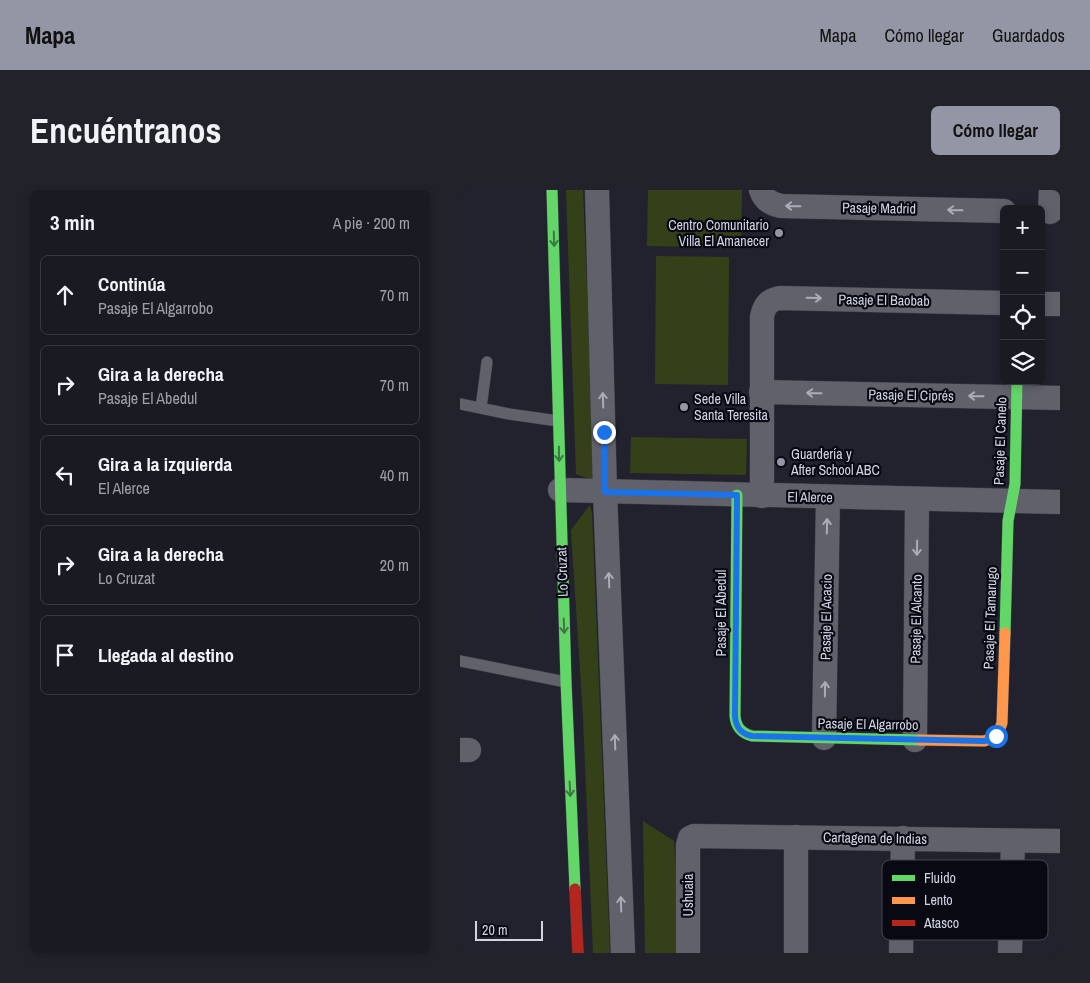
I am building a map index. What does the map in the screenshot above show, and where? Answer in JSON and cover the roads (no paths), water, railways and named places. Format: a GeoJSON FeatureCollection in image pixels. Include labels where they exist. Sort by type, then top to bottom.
{"type":"FeatureCollection","features":[{"type":"Feature","properties":{"kind":"street","name":"Lo Cruzat"},"geometry":{"type":"LineString","coordinates":[[552,190],[566,682],[578,953]]}},
{"type":"Feature","properties":{"kind":"street"},"geometry":{"type":"LineString","coordinates":[[597,190],[605,492],[623,953]]}},
{"type":"Feature","properties":{"kind":"street","name":"Pasaje Madrid"},"geometry":{"type":"LineString","coordinates":[[761,190],[770,203],[780,206],[1000,211]]}},
{"type":"Feature","properties":{"kind":"street","name":"Pasaje El Baobab"},"geometry":{"type":"LineString","coordinates":[[761,392],[762,317],[763,310],[773,299],[1000,303]]}},
{"type":"Feature","properties":{"kind":"street"},"geometry":{"type":"LineString","coordinates":[[1045,304],[1060,304]]}},
{"type":"Feature","properties":{"kind":"street","name":"Pasaje El Ciprés"},"geometry":{"type":"LineString","coordinates":[[761,392],[1017,389],[1060,398]]}},
{"type":"Feature","properties":{"kind":"street","name":"Pasaje El Canelo"},"geometry":{"type":"LineString","coordinates":[[1012,501],[1015,484],[1017,389]]}},
{"type":"Feature","properties":{"kind":"street"},"geometry":{"type":"LineString","coordinates":[[761,392],[762,496]]}},
{"type":"Feature","properties":{"kind":"street","name":"El Alerce"},"geometry":{"type":"LineString","coordinates":[[560,490],[1060,502]]}},
{"type":"Feature","properties":{"kind":"street","name":"Pasaje El Abedul"},"geometry":{"type":"LineString","coordinates":[[737,495],[735,724],[739,730]]}},
{"type":"Feature","properties":{"kind":"street","name":"Pasaje El Acacio"},"geometry":{"type":"LineString","coordinates":[[824,738],[828,497]]}},
{"type":"Feature","properties":{"kind":"street","name":"Pasaje El Alcanto"},"geometry":{"type":"LineString","coordinates":[[914,740],[917,499]]}},
{"type":"Feature","properties":{"kind":"street","name":"Pasaje El Tamarugo"},"geometry":{"type":"LineString","coordinates":[[996,736],[1002,722],[1008,521],[1012,501]]}},
{"type":"Feature","properties":{"kind":"street","name":"Pasaje El Algarrobo"},"geometry":{"type":"LineString","coordinates":[[739,730],[745,735],[752,736],[824,738],[984,741],[996,736]]}},
{"type":"Feature","properties":{"kind":"street","name":"Cartagena de Indias"},"geometry":{"type":"LineString","coordinates":[[690,838],[698,835],[1060,841]]}},
{"type":"Feature","properties":{"kind":"street"},"geometry":{"type":"LineString","coordinates":[[796,837],[796,953]]}},
{"type":"Feature","properties":{"kind":"street","name":"Ushuaia"},"geometry":{"type":"LineString","coordinates":[[688,953],[688,844],[690,838]]}},
{"type":"Feature","properties":{"kind":"street"},"geometry":{"type":"LineString","coordinates":[[903,838],[903,860]]}},
{"type":"Feature","properties":{"kind":"street"},"geometry":{"type":"LineString","coordinates":[[1012,860],[1013,841]]}},
{"type":"Feature","properties":{"kind":"street"},"geometry":{"type":"LineString","coordinates":[[902,940],[902,953]]}},
{"type":"Feature","properties":{"kind":"street"},"geometry":{"type":"LineString","coordinates":[[1010,940],[1010,953]]}},
{"type":"Feature","properties":{"kind":"lane"},"geometry":{"type":"LineString","coordinates":[[481,408],[487,362]]}},
{"type":"Feature","properties":{"kind":"lane"},"geometry":{"type":"LineString","coordinates":[[460,404],[558,422]]}},
{"type":"Feature","properties":{"kind":"lane"},"geometry":{"type":"LineString","coordinates":[[460,661],[566,682]]}},
{"type":"Feature","properties":{"kind":"place","name":"Centro Comunitario Villa El Amanecer"},"geometry":{"type":"Point","coordinates":[779,233]}},
{"type":"Feature","properties":{"kind":"place","name":"Sede Villa Santa Teresita"},"geometry":{"type":"Point","coordinates":[684,407]}},
{"type":"Feature","properties":{"kind":"place","name":"Guardería y After School ABC"},"geometry":{"type":"Point","coordinates":[781,462]}}]}
